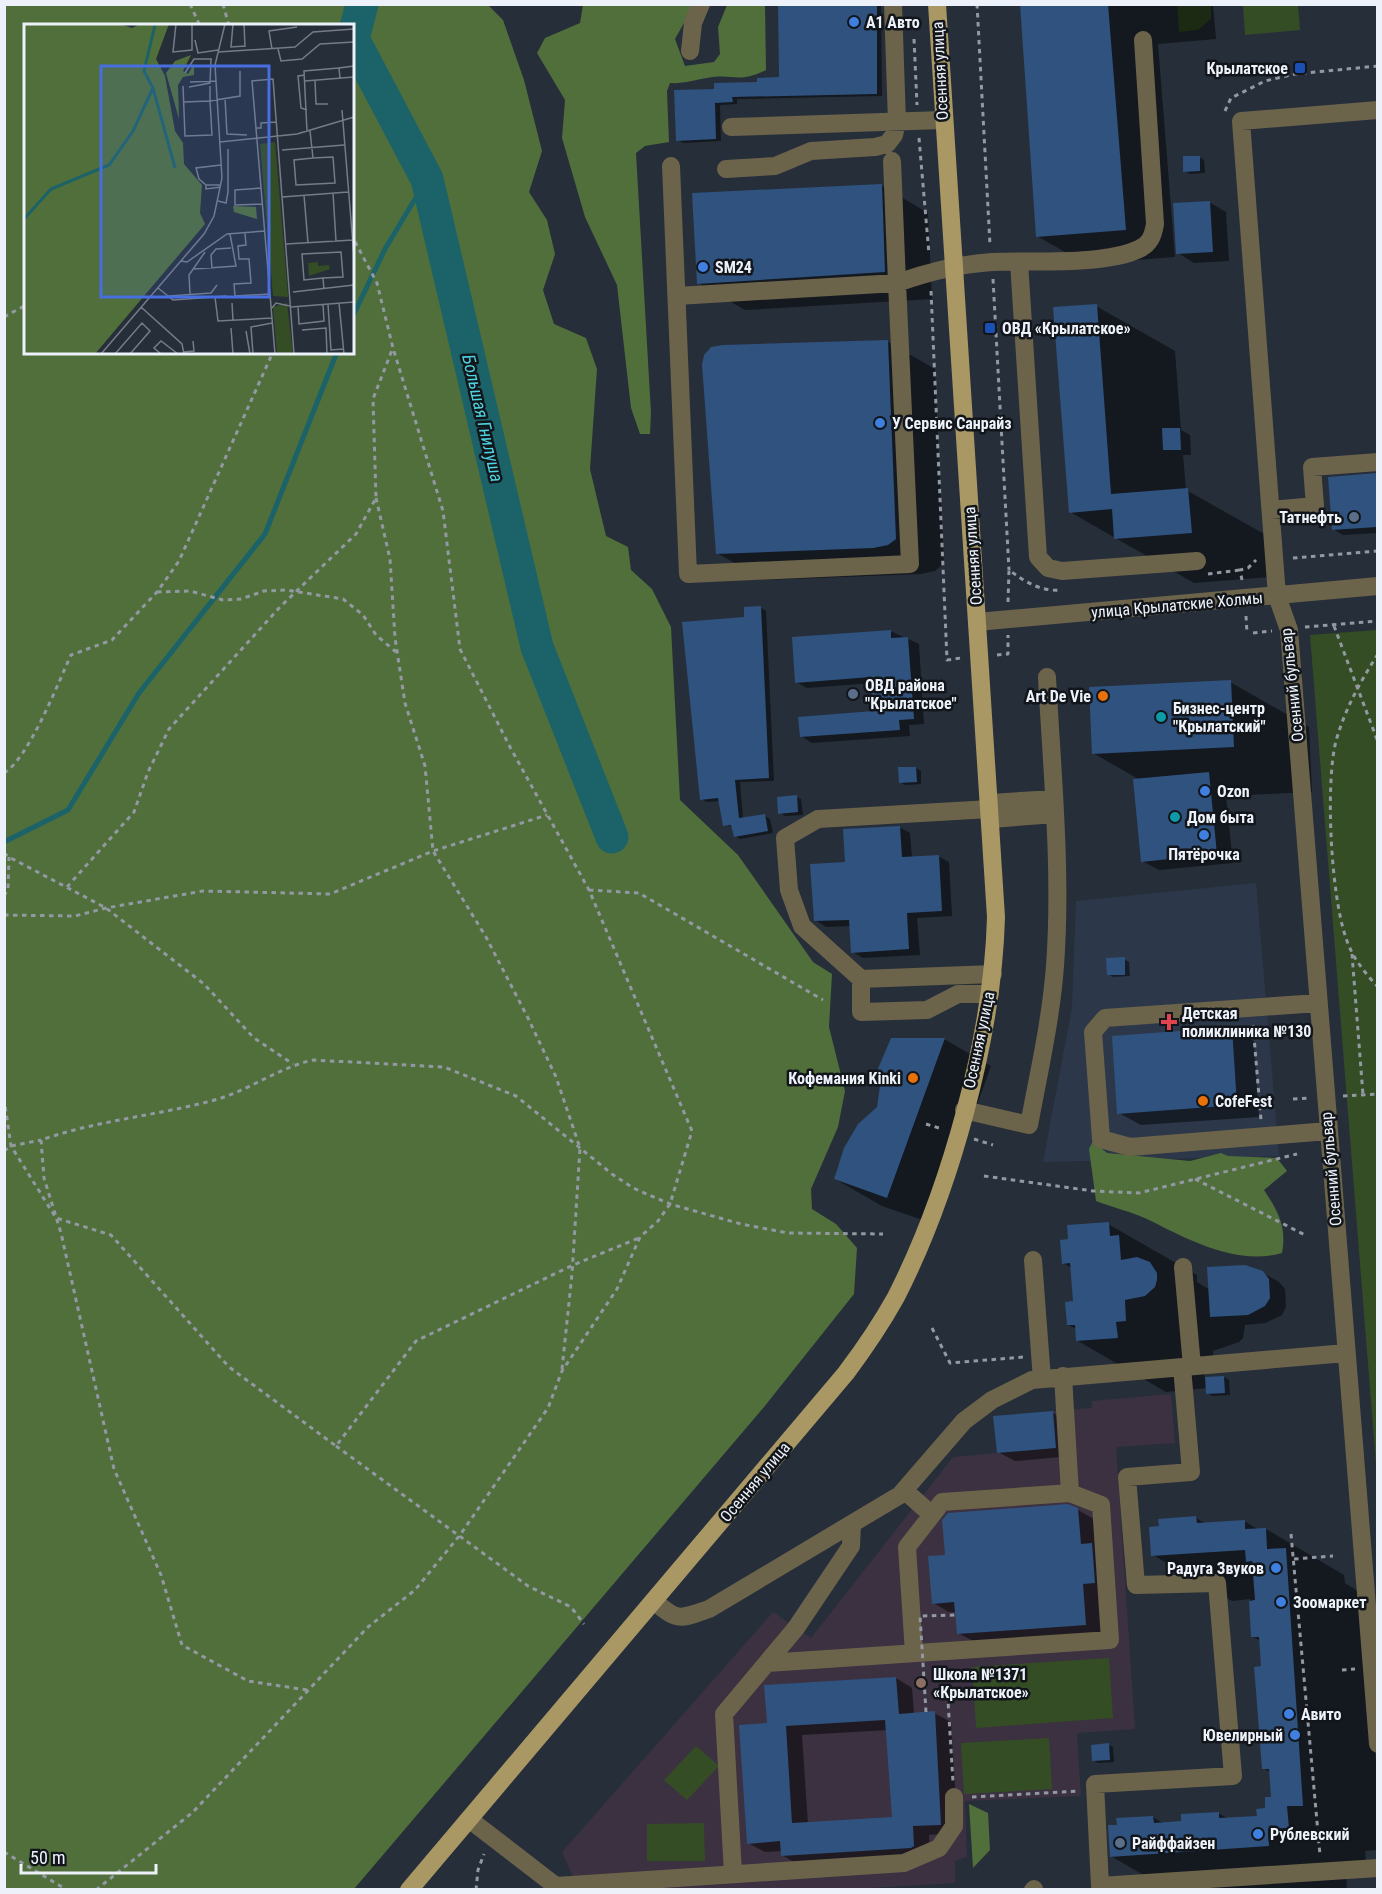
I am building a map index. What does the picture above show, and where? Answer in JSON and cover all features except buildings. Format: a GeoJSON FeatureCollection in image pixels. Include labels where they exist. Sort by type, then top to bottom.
{"type":"FeatureCollection","features":[{"type":"Feature","properties":{"kind":"main road","name":"Осенняя улица"},"geometry":{"type":"LineString","coordinates":[[409,1890],[846,1373],[882,1322],[926,1228],[964,1110],[980,1048],[990,994],[996,917],[937,4]]}},
{"type":"Feature","properties":{"kind":"street"},"geometry":{"type":"LineString","coordinates":[[690,51],[693,22],[701,4]]}},
{"type":"Feature","properties":{"kind":"street"},"geometry":{"type":"LineString","coordinates":[[726,169],[775,166],[811,151],[875,147],[887,144],[894,135],[897,122],[893,4]]}},
{"type":"Feature","properties":{"kind":"street"},"geometry":{"type":"LineString","coordinates":[[677,296],[897,283],[930,271],[953,267],[992,262],[1084,260],[1138,250],[1152,238],[1155,224],[1143,40]]}},
{"type":"Feature","properties":{"kind":"street","name":"Осенний бульвар"},"geometry":{"type":"LineString","coordinates":[[1377,110],[1241,122],[1271,510],[1265,560],[1289,630],[1377,1744]]}},
{"type":"Feature","properties":{"kind":"street"},"geometry":{"type":"LineString","coordinates":[[732,127],[943,120]]}},
{"type":"Feature","properties":{"kind":"street"},"geometry":{"type":"LineString","coordinates":[[671,166],[688,573],[910,564],[892,161]]}},
{"type":"Feature","properties":{"kind":"street"},"geometry":{"type":"LineString","coordinates":[[1019,262],[1038,557],[1048,568],[1062,571],[1197,561]]}},
{"type":"Feature","properties":{"kind":"street"},"geometry":{"type":"LineString","coordinates":[[1271,510],[1315,506],[1312,467],[1377,462]]}},
{"type":"Feature","properties":{"kind":"street","name":"улица Крылатские Холмы"},"geometry":{"type":"LineString","coordinates":[[977,622],[1377,586]]}},
{"type":"Feature","properties":{"kind":"street"},"geometry":{"type":"LineString","coordinates":[[964,1110],[1029,1125],[1047,1032],[1055,966],[1057,857],[1047,677]]}},
{"type":"Feature","properties":{"kind":"street"},"geometry":{"type":"LineString","coordinates":[[993,974],[861,979],[802,926],[789,890],[785,838],[818,819],[1054,807]]}},
{"type":"Feature","properties":{"kind":"street"},"geometry":{"type":"LineString","coordinates":[[861,979],[861,1012],[927,1010],[958,994],[990,994]]}},
{"type":"Feature","properties":{"kind":"street"},"geometry":{"type":"LineString","coordinates":[[1318,1003],[1105,1018],[1093,1032],[1101,1139],[1130,1147],[1328,1131]]}},
{"type":"Feature","properties":{"kind":"street"},"geometry":{"type":"LineString","coordinates":[[1033,1260],[1042,1379]]}},
{"type":"Feature","properties":{"kind":"street"},"geometry":{"type":"LineString","coordinates":[[1183,1267],[1191,1472],[1127,1477],[1136,1585],[1217,1583],[1233,1776],[1095,1784],[1100,1886],[1377,1868]]}},
{"type":"Feature","properties":{"kind":"street"},"geometry":{"type":"LineString","coordinates":[[654,1601],[671,1616],[681,1619],[709,1609],[904,1491],[964,1421],[992,1400],[1032,1380],[1346,1353]]}},
{"type":"Feature","properties":{"kind":"street"},"geometry":{"type":"LineString","coordinates":[[1063,1376],[1070,1493]]}},
{"type":"Feature","properties":{"kind":"street"},"geometry":{"type":"LineString","coordinates":[[904,1491],[932,1515]]}},
{"type":"Feature","properties":{"kind":"street"},"geometry":{"type":"LineString","coordinates":[[767,1664],[1110,1640],[1101,1505],[1070,1493],[942,1502],[907,1547],[914,1653]]}},
{"type":"Feature","properties":{"kind":"street"},"geometry":{"type":"LineString","coordinates":[[733,1873],[724,1714],[796,1628],[851,1546],[852,1524]]}},
{"type":"Feature","properties":{"kind":"street"},"geometry":{"type":"LineString","coordinates":[[469,1819],[559,1888],[733,1873],[904,1863],[939,1848],[954,1826],[954,1797]]}},
{"type":"Feature","properties":{"kind":"path"},"geometry":{"type":"LineString","coordinates":[[190,4],[199,24]]}},
{"type":"Feature","properties":{"kind":"path"},"geometry":{"type":"LineString","coordinates":[[223,4],[228,24]]}},
{"type":"Feature","properties":{"kind":"path"},"geometry":{"type":"LineString","coordinates":[[977,4],[1009,570]]}},
{"type":"Feature","properties":{"kind":"path"},"geometry":{"type":"LineString","coordinates":[[914,35],[918,122],[930,271],[946,660]]}},
{"type":"Feature","properties":{"kind":"path"},"geometry":{"type":"LineString","coordinates":[[336,1446],[416,1341],[573,1265],[640,1237],[658,1221],[670,1204],[692,1131],[589,890],[460,649],[443,511],[393,348],[377,283],[354,240]]}},
{"type":"Feature","properties":{"kind":"path"},"geometry":{"type":"LineString","coordinates":[[4,317],[24,306]]}},
{"type":"Feature","properties":{"kind":"path"},"geometry":{"type":"LineString","coordinates":[[393,348],[373,399],[376,498],[390,559],[405,703],[424,766],[433,851],[486,937],[528,1018],[556,1077],[580,1148],[573,1265],[562,1371]]}},
{"type":"Feature","properties":{"kind":"path"},"geometry":{"type":"LineString","coordinates":[[4,773],[12,768],[20,757],[48,707],[71,655],[112,640],[157,592],[179,561],[272,354]]}},
{"type":"Feature","properties":{"kind":"path"},"geometry":{"type":"LineString","coordinates":[[67,887],[134,812],[148,772],[169,729],[216,675],[356,534],[376,498]]}},
{"type":"Feature","properties":{"kind":"path"},"geometry":{"type":"LineString","coordinates":[[1265,560],[1377,551]]}},
{"type":"Feature","properties":{"kind":"path"},"geometry":{"type":"LineString","coordinates":[[157,592],[190,591],[223,600],[241,599],[264,591],[296,592],[343,599],[363,615],[376,635],[398,653]]}},
{"type":"Feature","properties":{"kind":"path"},"geometry":{"type":"LineString","coordinates":[[1253,633],[1377,621]]}},
{"type":"Feature","properties":{"kind":"path"},"geometry":{"type":"LineString","coordinates":[[1334,625],[1377,742]]}},
{"type":"Feature","properties":{"kind":"path"},"geometry":{"type":"LineString","coordinates":[[1377,654],[1357,687],[1336,742],[1331,768],[1330,800],[1339,918],[1360,968],[1377,987]]}},
{"type":"Feature","properties":{"kind":"path"},"geometry":{"type":"LineString","coordinates":[[4,915],[75,916],[106,908],[203,891],[330,894],[433,851],[547,815]]}},
{"type":"Feature","properties":{"kind":"path"},"geometry":{"type":"LineString","coordinates":[[4,853],[106,908],[204,984],[254,1038],[293,1064]]}},
{"type":"Feature","properties":{"kind":"path"},"geometry":{"type":"LineString","coordinates":[[4,896],[8,889],[9,857]]}},
{"type":"Feature","properties":{"kind":"path"},"geometry":{"type":"LineString","coordinates":[[589,890],[639,893],[823,1000]]}},
{"type":"Feature","properties":{"kind":"path"},"geometry":{"type":"LineString","coordinates":[[1352,952],[1363,1095]]}},
{"type":"Feature","properties":{"kind":"path"},"geometry":{"type":"LineString","coordinates":[[1252,1008],[1263,1137]]}},
{"type":"Feature","properties":{"kind":"path"},"geometry":{"type":"LineString","coordinates":[[4,1151],[11,1146],[41,1140],[99,1122],[214,1101],[293,1064],[314,1060],[444,1068],[516,1096],[633,1188],[670,1204],[741,1224],[788,1233],[883,1234]]}},
{"type":"Feature","properties":{"kind":"path"},"geometry":{"type":"LineString","coordinates":[[4,1098],[11,1146],[56,1218],[111,1235],[229,1367],[528,1586],[571,1607],[585,1624]]}},
{"type":"Feature","properties":{"kind":"path"},"geometry":{"type":"LineString","coordinates":[[41,1140],[44,1178],[56,1218],[114,1468],[161,1575],[182,1645],[248,1681],[307,1690]]}},
{"type":"Feature","properties":{"kind":"path"},"geometry":{"type":"LineString","coordinates":[[984,1176],[1093,1191],[1139,1193],[1297,1154]]}},
{"type":"Feature","properties":{"kind":"path"},"geometry":{"type":"LineString","coordinates":[[1193,1179],[1305,1235]]}},
{"type":"Feature","properties":{"kind":"path"},"geometry":{"type":"LineString","coordinates":[[96,1890],[193,1812],[368,1627],[415,1590],[460,1536],[548,1408],[562,1371],[617,1289],[640,1237]]}},
{"type":"Feature","properties":{"kind":"path"},"geometry":{"type":"LineString","coordinates":[[932,1328],[950,1364],[1015,1358]]}},
{"type":"Feature","properties":{"kind":"path"},"geometry":{"type":"LineString","coordinates":[[1291,1534],[1320,1860]]}},
{"type":"Feature","properties":{"kind":"path"},"geometry":{"type":"LineString","coordinates":[[1294,1559],[1333,1556]]}},
{"type":"Feature","properties":{"kind":"path"},"geometry":{"type":"LineString","coordinates":[[926,1712],[920,1616],[955,1615]]}},
{"type":"Feature","properties":{"kind":"path"},"geometry":{"type":"LineString","coordinates":[[945,1651],[954,1797],[1081,1791]]}},
{"type":"Feature","properties":{"kind":"path"},"geometry":{"type":"LineString","coordinates":[[4,1852],[67,1890]]}},
{"type":"Feature","properties":{"kind":"path"},"geometry":{"type":"LineString","coordinates":[[476,1890],[478,1870],[485,1853]]}},
{"type":"Feature","properties":{"kind":"shaded area","name":"Детская поликлиника №130"},"geometry":{"type":"Polygon","coordinates":[[[1256,883],[1279,1156],[1043,1162],[1072,1008],[1076,901],[1256,883]]]}},
{"type":"Feature","properties":{"kind":"shaded area","name":"Школа №1371 «Крылатское»"},"geometry":{"type":"Polygon","coordinates":[[[1171,1394],[1175,1443],[1116,1447],[1135,1729],[1077,1733],[1081,1796],[965,1801],[967,1857],[955,1861],[955,1883],[836,1890],[578,1889],[562,1852],[773,1612],[811,1638],[953,1457],[1056,1448],[1053,1411],[1092,1408],[1092,1401],[1171,1394]]]}},
{"type":"Feature","properties":{"kind":"green space"},"geometry":{"type":"Polygon","coordinates":[[[5,4],[487,4],[503,20],[524,80],[542,151],[529,192],[547,220],[555,254],[543,290],[554,324],[586,338],[597,369],[590,469],[606,536],[628,547],[631,570],[652,589],[671,627],[680,800],[738,855],[813,962],[832,974],[829,1027],[845,1091],[838,1127],[811,1189],[812,1209],[836,1224],[857,1248],[854,1294],[764,1407],[354,1889],[5,1889],[5,4]]]}},
{"type":"Feature","properties":{"kind":"green space"},"geometry":{"type":"Polygon","coordinates":[[[583,5],[694,5],[675,39],[685,66],[714,62],[720,54],[718,27],[727,5],[765,5],[766,70],[742,77],[716,77],[670,83],[667,91],[669,142],[645,146],[636,153],[651,413],[650,434],[640,434],[631,408],[617,285],[585,217],[562,138],[565,100],[537,53],[545,38],[580,23],[583,5]]]}},
{"type":"Feature","properties":{"kind":"green space"},"geometry":{"type":"Polygon","coordinates":[[[1177,5],[1211,5],[1211,19],[1198,30],[1179,32],[1177,5]]]}},
{"type":"Feature","properties":{"kind":"green space"},"geometry":{"type":"Polygon","coordinates":[[[1243,5],[1298,5],[1300,30],[1245,35],[1243,5]]]}},
{"type":"Feature","properties":{"kind":"green space"},"geometry":{"type":"Polygon","coordinates":[[[1378,630],[1377,1477],[1310,635],[1378,630]]]}},
{"type":"Feature","properties":{"kind":"green space"},"geometry":{"type":"Polygon","coordinates":[[[1093,1141],[1107,1153],[1190,1161],[1221,1153],[1228,1156],[1277,1158],[1287,1171],[1264,1190],[1282,1227],[1282,1253],[1265,1256],[1231,1254],[1197,1243],[1143,1217],[1096,1201],[1089,1149],[1093,1141]]]}},
{"type":"Feature","properties":{"kind":"green space"},"geometry":{"type":"Polygon","coordinates":[[[1109,1658],[1113,1718],[976,1728],[972,1667],[1109,1658]]]}},
{"type":"Feature","properties":{"kind":"green space"},"geometry":{"type":"Polygon","coordinates":[[[1049,1738],[1052,1789],[964,1794],[961,1743],[1049,1738]]]}},
{"type":"Feature","properties":{"kind":"green space"},"geometry":{"type":"Polygon","coordinates":[[[696,1746],[719,1766],[687,1800],[664,1780],[696,1746]]]}},
{"type":"Feature","properties":{"kind":"green space"},"geometry":{"type":"Polygon","coordinates":[[[969,1804],[988,1813],[990,1850],[973,1868],[969,1804]]]}},
{"type":"Feature","properties":{"kind":"green space"},"geometry":{"type":"Polygon","coordinates":[[[704,1823],[705,1861],[647,1861],[647,1824],[704,1823]]]}},
{"type":"Feature","properties":{"kind":"waterway","name":"Большая Гнилуша"},"geometry":{"type":"LineString","coordinates":[[354,35],[362,4]]}},
{"type":"Feature","properties":{"kind":"waterway","name":"Большая Гнилуша"},"geometry":{"type":"LineString","coordinates":[[354,41],[427,179],[537,647],[612,837]]}},
{"type":"Feature","properties":{"kind":"waterway"},"geometry":{"type":"LineString","coordinates":[[354,314],[385,249],[427,179]]}},
{"type":"Feature","properties":{"kind":"waterway"},"geometry":{"type":"LineString","coordinates":[[4,842],[68,810],[139,693],[265,534],[336,354]]}},
{"type":"Feature","properties":{"kind":"place","name":"А1 Авто"},"geometry":{"type":"Point","coordinates":[854,22]}},
{"type":"Feature","properties":{"kind":"place","name":"Крылатское"},"geometry":{"type":"Point","coordinates":[1300,68]}},
{"type":"Feature","properties":{"kind":"place","name":"SM24"},"geometry":{"type":"Point","coordinates":[703,267]}},
{"type":"Feature","properties":{"kind":"place","name":"ОВД «Крылатское»"},"geometry":{"type":"Point","coordinates":[990,328]}},
{"type":"Feature","properties":{"kind":"place","name":"У Сервис Санрайз"},"geometry":{"type":"Point","coordinates":[880,423]}},
{"type":"Feature","properties":{"kind":"place","name":"Татнефть"},"geometry":{"type":"Point","coordinates":[1354,517]}},
{"type":"Feature","properties":{"kind":"place","name":"ОВД района \"Крылатское\""},"geometry":{"type":"Point","coordinates":[853,694]}},
{"type":"Feature","properties":{"kind":"place","name":"Art De Vie"},"geometry":{"type":"Point","coordinates":[1103,696]}},
{"type":"Feature","properties":{"kind":"place","name":"Бизнес-центр \"Крылатский\""},"geometry":{"type":"Point","coordinates":[1161,717]}},
{"type":"Feature","properties":{"kind":"place","name":"Ozon"},"geometry":{"type":"Point","coordinates":[1205,791]}},
{"type":"Feature","properties":{"kind":"place","name":"Дом быта"},"geometry":{"type":"Point","coordinates":[1175,817]}},
{"type":"Feature","properties":{"kind":"place","name":"Пятёрочка"},"geometry":{"type":"Point","coordinates":[1204,835]}},
{"type":"Feature","properties":{"kind":"place","name":"Детская поликлиника №130"},"geometry":{"type":"Point","coordinates":[1169,1022]}},
{"type":"Feature","properties":{"kind":"place","name":"Кофемания Kinki"},"geometry":{"type":"Point","coordinates":[913,1078]}},
{"type":"Feature","properties":{"kind":"place","name":"CofeFest"},"geometry":{"type":"Point","coordinates":[1203,1101]}},
{"type":"Feature","properties":{"kind":"place","name":"Радуга Звуков"},"geometry":{"type":"Point","coordinates":[1276,1568]}},
{"type":"Feature","properties":{"kind":"place","name":"Зоомаркет"},"geometry":{"type":"Point","coordinates":[1281,1602]}},
{"type":"Feature","properties":{"kind":"place","name":"Школа №1371 «Крылатское»"},"geometry":{"type":"Point","coordinates":[921,1683]}},
{"type":"Feature","properties":{"kind":"place","name":"Авито"},"geometry":{"type":"Point","coordinates":[1289,1714]}},
{"type":"Feature","properties":{"kind":"place","name":"Ювелирный"},"geometry":{"type":"Point","coordinates":[1295,1735]}},
{"type":"Feature","properties":{"kind":"place","name":"Рублевский"},"geometry":{"type":"Point","coordinates":[1258,1834]}},
{"type":"Feature","properties":{"kind":"place","name":"Райффайзен"},"geometry":{"type":"Point","coordinates":[1120,1843]}}]}
